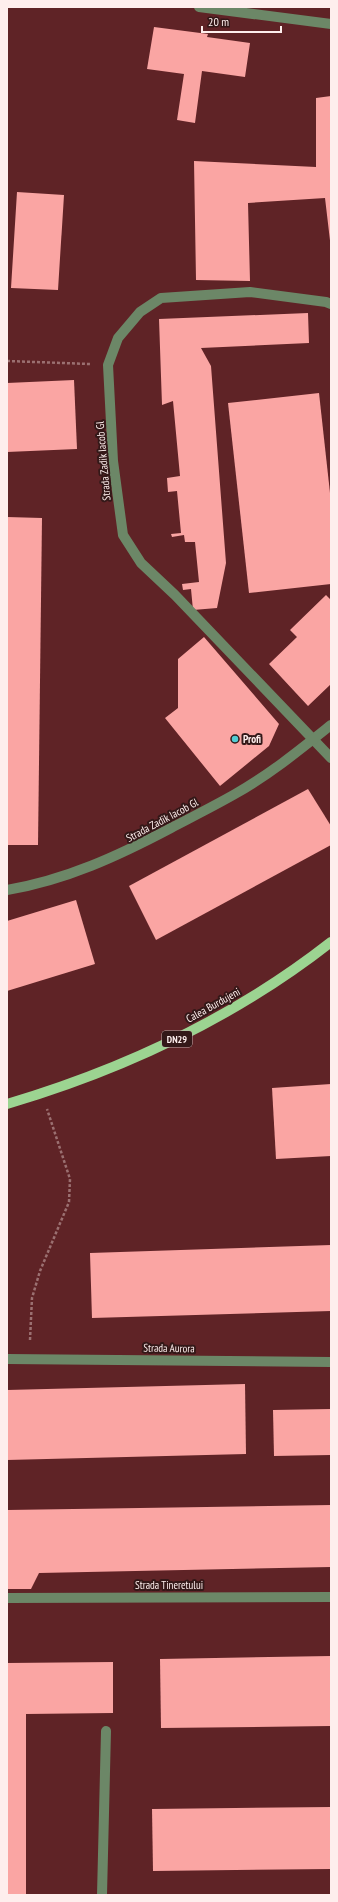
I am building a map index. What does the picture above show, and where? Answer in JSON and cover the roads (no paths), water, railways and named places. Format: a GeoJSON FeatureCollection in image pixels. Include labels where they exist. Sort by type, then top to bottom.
{"type":"FeatureCollection","features":[{"type":"Feature","properties":{"kind":"main road","name":"Calea Burdujeni"},"geometry":{"type":"LineString","coordinates":[[7,1104],[42,1094],[106,1071],[166,1045],[237,1007],[304,964],[331,942]]}},
{"type":"Feature","properties":{"kind":"street"},"geometry":{"type":"LineString","coordinates":[[199,7],[331,24]]}},
{"type":"Feature","properties":{"kind":"street","name":"Strada Zadik Iacob Gl"},"geometry":{"type":"LineString","coordinates":[[331,304],[326,302],[250,292],[161,298],[140,312],[118,338],[108,365],[113,461],[123,535],[141,563],[175,595],[331,758]]}},
{"type":"Feature","properties":{"kind":"street","name":"Strada Zadik Iacob Gl"},"geometry":{"type":"LineString","coordinates":[[7,890],[30,887],[67,876],[122,854],[236,794],[313,740],[331,725]]}},
{"type":"Feature","properties":{"kind":"street","name":"Strada Aurora"},"geometry":{"type":"LineString","coordinates":[[7,1359],[331,1362]]}},
{"type":"Feature","properties":{"kind":"street","name":"Strada Tineretului"},"geometry":{"type":"LineString","coordinates":[[7,1598],[331,1597]]}},
{"type":"Feature","properties":{"kind":"street"},"geometry":{"type":"LineString","coordinates":[[102,1895],[106,1731]]}},
{"type":"Feature","properties":{"kind":"place","name":"Profi"},"geometry":{"type":"Point","coordinates":[235,739]}}]}
